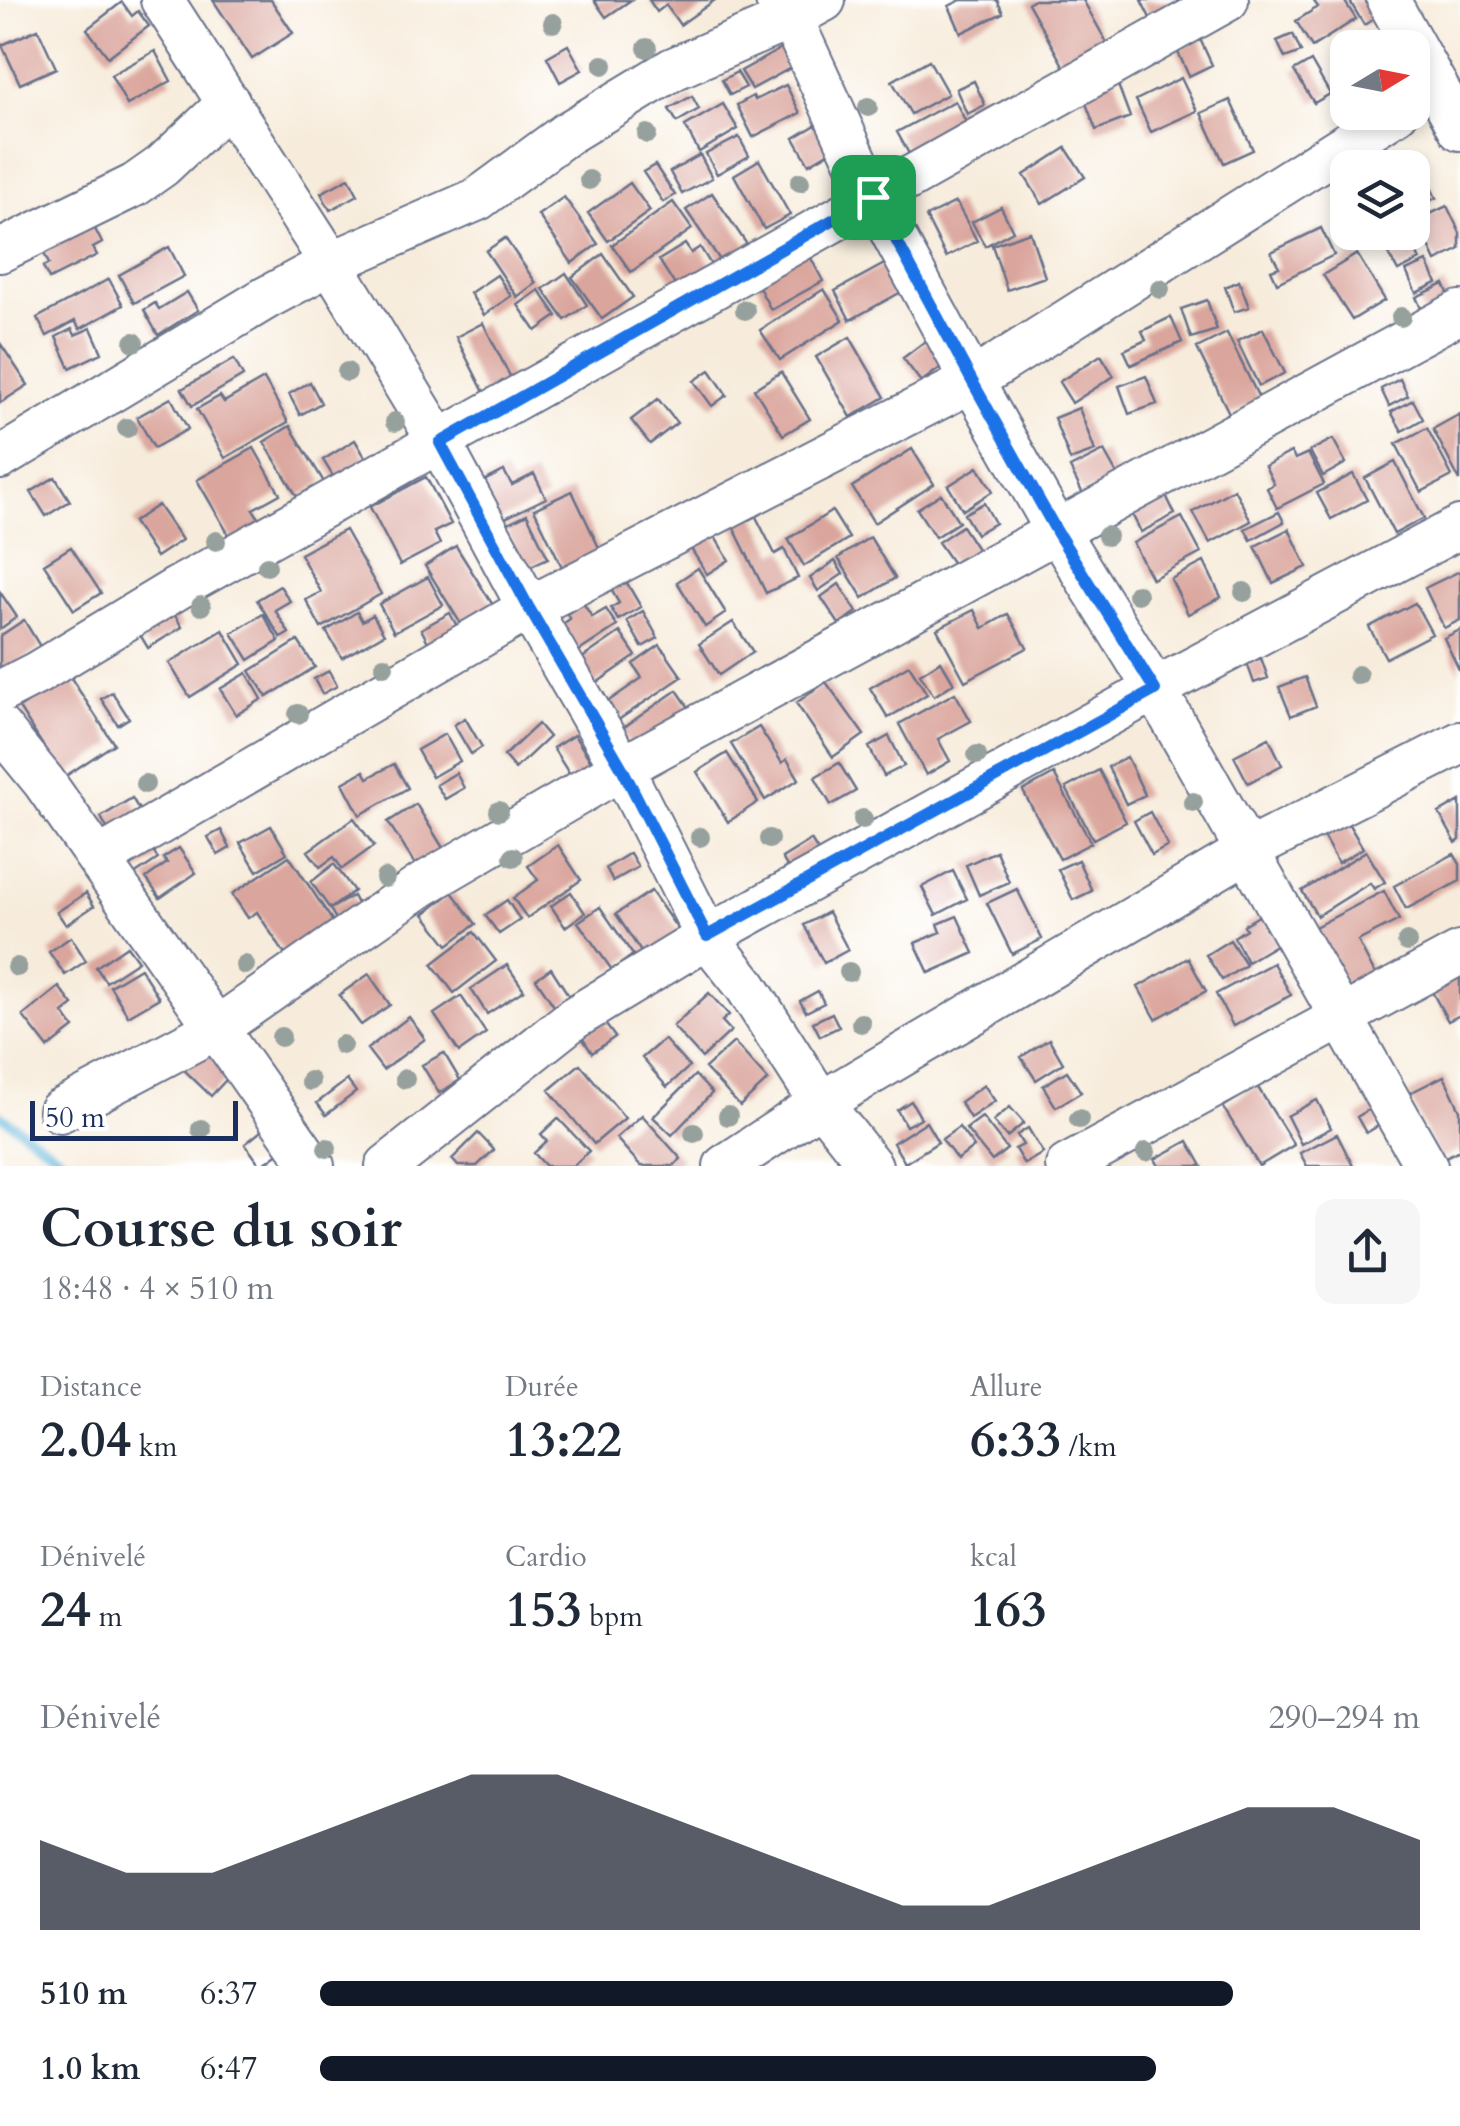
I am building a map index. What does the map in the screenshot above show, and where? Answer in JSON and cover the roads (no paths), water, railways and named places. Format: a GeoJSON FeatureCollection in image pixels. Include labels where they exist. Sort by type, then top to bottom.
{"type":"FeatureCollection","features":[{"type":"Feature","properties":{"kind":"street"},"geometry":{"type":"LineString","coordinates":[[162,0],[331,263],[440,443],[622,768],[707,936],[746,986],[821,1103],[871,1166]]}},
{"type":"Feature","properties":{"kind":"street"},"geometry":{"type":"LineString","coordinates":[[0,692],[1227,0]]}},
{"type":"Feature","properties":{"kind":"street"},"geometry":{"type":"LineString","coordinates":[[1388,0],[1460,129]]}},
{"type":"Feature","properties":{"kind":"street"},"geometry":{"type":"LineString","coordinates":[[0,458],[266,298],[331,263],[478,198],[566,134],[673,69],[798,6],[873,197],[972,381],[1057,532],[1155,690],[1426,1166]]}},
{"type":"Feature","properties":{"kind":"street"},"geometry":{"type":"LineString","coordinates":[[0,251],[135,185],[162,166],[229,104]]}},
{"type":"Feature","properties":{"kind":"street"},"geometry":{"type":"LineString","coordinates":[[98,860],[529,608],[972,381],[1369,130]]}},
{"type":"Feature","properties":{"kind":"street"},"geometry":{"type":"LineString","coordinates":[[60,1110],[217,1028],[422,886],[622,768],[1460,312]]}},
{"type":"Feature","properties":{"kind":"street"},"geometry":{"type":"LineString","coordinates":[[387,1166],[574,1018],[707,936],[1460,527]]}},
{"type":"Feature","properties":{"kind":"street"},"geometry":{"type":"LineString","coordinates":[[0,728],[44,782],[312,1166]]}},
{"type":"Feature","properties":{"kind":"street"},"geometry":{"type":"LineString","coordinates":[[725,1166],[821,1103],[1247,851],[1460,743]]}},
{"type":"Feature","properties":{"kind":"street"},"geometry":{"type":"LineString","coordinates":[[1067,1166],[1460,953]]}},
{"type":"Feature","properties":{"kind":"waterway"},"geometry":{"type":"LineString","coordinates":[[0,1115],[72,1166]]}}]}
